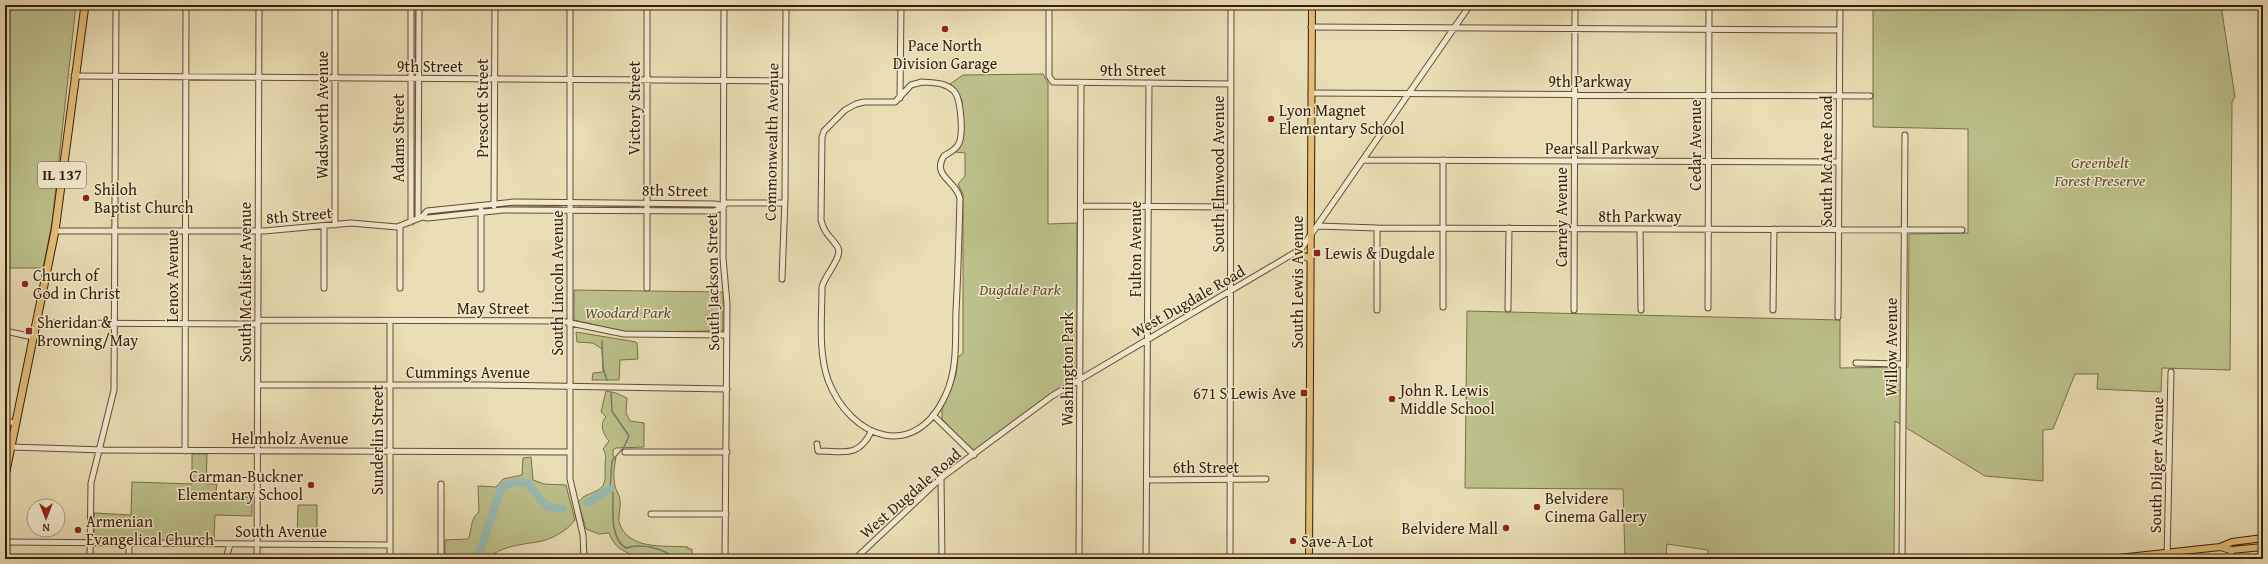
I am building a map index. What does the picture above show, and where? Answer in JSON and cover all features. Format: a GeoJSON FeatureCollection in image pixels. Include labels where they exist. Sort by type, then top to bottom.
{"type":"FeatureCollection","features":[{"type":"Feature","properties":{"kind":"highway","name":"IL 137"},"geometry":{"type":"LineString","coordinates":[[5,476],[55,231],[74,76],[85,5]]}},
{"type":"Feature","properties":{"kind":"main road","name":"South Lewis Avenue"},"geometry":{"type":"LineString","coordinates":[[1309,559],[1312,5]]}},
{"type":"Feature","properties":{"kind":"main road"},"geometry":{"type":"LineString","coordinates":[[1296,252],[1310,260]]}},
{"type":"Feature","properties":{"kind":"main road"},"geometry":{"type":"LineString","coordinates":[[2109,559],[2168,556],[2220,547],[2232,542],[2263,538]]}},
{"type":"Feature","properties":{"kind":"main road"},"geometry":{"type":"LineString","coordinates":[[2220,547],[2230,550],[2263,547]]}},
{"type":"Feature","properties":{"kind":"street"},"geometry":{"type":"LineString","coordinates":[[90,559],[90,487],[114,390],[116,5]]}},
{"type":"Feature","properties":{"kind":"street","name":"Lenox Avenue"},"geometry":{"type":"LineString","coordinates":[[185,450],[186,5]]}},
{"type":"Feature","properties":{"kind":"street","name":"South McAlister Avenue"},"geometry":{"type":"LineString","coordinates":[[257,559],[259,5]]}},
{"type":"Feature","properties":{"kind":"street","name":"Wadsworth Avenue"},"geometry":{"type":"LineString","coordinates":[[335,5],[335,225]]}},
{"type":"Feature","properties":{"kind":"street","name":"Adams Street"},"geometry":{"type":"LineString","coordinates":[[411,5],[411,222]]}},
{"type":"Feature","properties":{"kind":"street","name":"Adams Street"},"geometry":{"type":"LineString","coordinates":[[418,5],[420,218]]}},
{"type":"Feature","properties":{"kind":"street","name":"Prescott Street"},"geometry":{"type":"LineString","coordinates":[[494,5],[494,210]]}},
{"type":"Feature","properties":{"kind":"street","name":"South Lincoln Avenue"},"geometry":{"type":"LineString","coordinates":[[570,5],[570,485],[583,535],[584,559]]}},
{"type":"Feature","properties":{"kind":"street","name":"Victory Street"},"geometry":{"type":"LineString","coordinates":[[647,5],[647,288]]}},
{"type":"Feature","properties":{"kind":"street","name":"South Jackson Street"},"geometry":{"type":"LineString","coordinates":[[724,5],[724,205],[727,389],[725,559]]}},
{"type":"Feature","properties":{"kind":"street","name":"Commonwealth Avenue"},"geometry":{"type":"LineString","coordinates":[[782,278],[786,5]]}},
{"type":"Feature","properties":{"kind":"street"},"geometry":{"type":"LineString","coordinates":[[900,98],[901,5]]}},
{"type":"Feature","properties":{"kind":"street","name":"9th Street"},"geometry":{"type":"LineString","coordinates":[[1049,5],[1049,76],[1053,82],[1231,84]]}},
{"type":"Feature","properties":{"kind":"street","name":"South Elmwood Avenue"},"geometry":{"type":"LineString","coordinates":[[1230,559],[1231,5]]}},
{"type":"Feature","properties":{"kind":"street","name":"West Dugdale Road"},"geometry":{"type":"LineString","coordinates":[[855,559],[941,478],[1052,396],[1296,252],[1318,226],[1470,5]]}},
{"type":"Feature","properties":{"kind":"street","name":"Carney Avenue"},"geometry":{"type":"LineString","coordinates":[[1574,310],[1575,5]]}},
{"type":"Feature","properties":{"kind":"street","name":"Cedar Avenue"},"geometry":{"type":"LineString","coordinates":[[1708,308],[1709,5]]}},
{"type":"Feature","properties":{"kind":"street","name":"South McAree Road"},"geometry":{"type":"LineString","coordinates":[[1838,316],[1840,5]]}},
{"type":"Feature","properties":{"kind":"street"},"geometry":{"type":"LineString","coordinates":[[1311,27],[1840,30]]}},
{"type":"Feature","properties":{"kind":"street","name":"9th Street"},"geometry":{"type":"LineString","coordinates":[[74,76],[786,81]]}},
{"type":"Feature","properties":{"kind":"street"},"geometry":{"type":"LineString","coordinates":[[922,82],[940,83],[953,91],[960,105],[961,138],[955,149],[944,156],[940,167],[943,177],[955,185],[959,191],[960,199],[954,366],[946,394],[933,415],[919,429],[903,437],[878,435],[871,432],[857,420],[835,394],[825,370],[822,351],[822,287],[824,279],[838,258],[839,252],[838,247],[823,230],[821,220],[822,137],[830,124],[845,110],[856,104],[864,102],[888,103],[900,98],[912,85],[922,82]]}},
{"type":"Feature","properties":{"kind":"street","name":"Washington Park"},"geometry":{"type":"LineString","coordinates":[[1079,559],[1081,83]]}},
{"type":"Feature","properties":{"kind":"street","name":"Fulton Avenue"},"geometry":{"type":"LineString","coordinates":[[1146,559],[1149,84]]}},
{"type":"Feature","properties":{"kind":"street","name":"9th Parkway"},"geometry":{"type":"LineString","coordinates":[[1311,93],[1870,96]]}},
{"type":"Feature","properties":{"kind":"street","name":"Willow Avenue"},"geometry":{"type":"LineString","coordinates":[[1902,559],[1905,135]]}},
{"type":"Feature","properties":{"kind":"street","name":"Pearsall Parkway"},"geometry":{"type":"LineString","coordinates":[[1364,160],[1839,162]]}},
{"type":"Feature","properties":{"kind":"street"},"geometry":{"type":"LineString","coordinates":[[1443,160],[1443,307]]}},
{"type":"Feature","properties":{"kind":"street","name":"8th Street"},"geometry":{"type":"LineString","coordinates":[[55,231],[258,232],[351,224],[400,227],[420,218],[427,211],[494,203],[570,202],[724,205],[783,203]]}},
{"type":"Feature","properties":{"kind":"street"},"geometry":{"type":"LineString","coordinates":[[481,204],[482,289]]}},
{"type":"Feature","properties":{"kind":"street","name":"8th Street"},"geometry":{"type":"LineString","coordinates":[[420,218],[494,210],[715,211],[724,205]]}},
{"type":"Feature","properties":{"kind":"street"},"geometry":{"type":"LineString","coordinates":[[1081,206],[1231,207]]}},
{"type":"Feature","properties":{"kind":"street","name":"8th Parkway"},"geometry":{"type":"LineString","coordinates":[[1318,226],[1377,228],[1962,230]]}},
{"type":"Feature","properties":{"kind":"street"},"geometry":{"type":"LineString","coordinates":[[324,227],[324,288]]}},
{"type":"Feature","properties":{"kind":"street"},"geometry":{"type":"LineString","coordinates":[[400,227],[400,288]]}},
{"type":"Feature","properties":{"kind":"street"},"geometry":{"type":"LineString","coordinates":[[1377,228],[1377,310]]}},
{"type":"Feature","properties":{"kind":"street"},"geometry":{"type":"LineString","coordinates":[[1508,309],[1509,228]]}},
{"type":"Feature","properties":{"kind":"street"},"geometry":{"type":"LineString","coordinates":[[1640,229],[1641,310]]}},
{"type":"Feature","properties":{"kind":"street"},"geometry":{"type":"LineString","coordinates":[[1773,310],[1774,229]]}},
{"type":"Feature","properties":{"kind":"street","name":"Sunderlin Street"},"geometry":{"type":"LineString","coordinates":[[390,321],[390,559]]}},
{"type":"Feature","properties":{"kind":"street","name":"May Street"},"geometry":{"type":"LineString","coordinates":[[36,323],[185,325],[258,322],[561,321],[624,334],[726,335]]}},
{"type":"Feature","properties":{"kind":"street"},"geometry":{"type":"LineString","coordinates":[[5,331],[33,337]]}},
{"type":"Feature","properties":{"kind":"street"},"geometry":{"type":"LineString","coordinates":[[1856,363],[1904,364]]}},
{"type":"Feature","properties":{"kind":"street","name":"South Dilger Avenue"},"geometry":{"type":"LineString","coordinates":[[2168,556],[2171,372]]}},
{"type":"Feature","properties":{"kind":"street","name":"Cummings Avenue"},"geometry":{"type":"LineString","coordinates":[[258,385],[571,386],[727,389]]}},
{"type":"Feature","properties":{"kind":"street"},"geometry":{"type":"LineString","coordinates":[[933,415],[974,454]]}},
{"type":"Feature","properties":{"kind":"street"},"geometry":{"type":"LineString","coordinates":[[5,421],[16,423]]}},
{"type":"Feature","properties":{"kind":"street"},"geometry":{"type":"LineString","coordinates":[[817,444],[818,451],[851,451],[865,444],[871,432]]}},
{"type":"Feature","properties":{"kind":"street","name":"Helmholz Avenue"},"geometry":{"type":"LineString","coordinates":[[11,447],[99,450],[570,452]]}},
{"type":"Feature","properties":{"kind":"street"},"geometry":{"type":"LineString","coordinates":[[625,452],[727,452]]}},
{"type":"Feature","properties":{"kind":"street"},"geometry":{"type":"LineString","coordinates":[[941,478],[942,559]]}},
{"type":"Feature","properties":{"kind":"street","name":"6th Street"},"geometry":{"type":"LineString","coordinates":[[1146,480],[1266,479]]}},
{"type":"Feature","properties":{"kind":"street"},"geometry":{"type":"LineString","coordinates":[[441,484],[441,559]]}},
{"type":"Feature","properties":{"kind":"street"},"geometry":{"type":"LineString","coordinates":[[651,514],[726,514]]}},
{"type":"Feature","properties":{"kind":"street","name":"South Avenue"},"geometry":{"type":"LineString","coordinates":[[5,542],[90,544],[390,545]]}},
{"type":"Feature","properties":{"kind":"street"},"geometry":{"type":"LineString","coordinates":[[129,544],[129,559]]}},
{"type":"Feature","properties":{"kind":"street"},"geometry":{"type":"LineString","coordinates":[[226,559],[230,544]]}},
{"type":"Feature","properties":{"kind":"street"},"geometry":{"type":"LineString","coordinates":[[2230,550],[2231,559]]}},
{"type":"Feature","properties":{"kind":"green space"},"geometry":{"type":"Polygon","coordinates":[[[5,5],[76,5],[52,223],[43,268],[5,268],[5,5]]]}},
{"type":"Feature","properties":{"kind":"green space"},"geometry":{"type":"Polygon","coordinates":[[[413,5],[416,5],[416,69],[414,71],[413,5]]]}},
{"type":"Feature","properties":{"kind":"green space","name":"Greenbelt Forest Preserve"},"geometry":{"type":"Polygon","coordinates":[[[1873,5],[2221,5],[2235,97],[2232,102],[2230,370],[2162,368],[2161,392],[2097,389],[2098,374],[2075,374],[2053,429],[2043,430],[2043,481],[1985,476],[1895,421],[1894,559],[1708,559],[1708,550],[1667,544],[1666,559],[1625,559],[1623,489],[1465,488],[1467,311],[1840,320],[1840,368],[1908,367],[1909,234],[1968,233],[1968,129],[1873,127],[1873,5]]]}},
{"type":"Feature","properties":{"kind":"green space","name":"Dugdale Park"},"geometry":{"type":"Polygon","coordinates":[[[1043,74],[1048,83],[1048,224],[1077,223],[1077,378],[974,452],[942,419],[942,409],[956,375],[958,357],[963,353],[963,194],[958,184],[965,176],[965,153],[955,152],[963,138],[962,101],[959,94],[950,84],[963,75],[1043,74]]]}},
{"type":"Feature","properties":{"kind":"green space"},"geometry":{"type":"Polygon","coordinates":[[[415,85],[415,209],[413,207],[413,86],[415,85]]]}},
{"type":"Feature","properties":{"kind":"green space"},"geometry":{"type":"Polygon","coordinates":[[[515,204],[562,206],[503,208],[502,206],[515,204]]]}},
{"type":"Feature","properties":{"kind":"green space"},"geometry":{"type":"Polygon","coordinates":[[[579,205],[639,206],[640,206],[579,208],[579,205]]]}},
{"type":"Feature","properties":{"kind":"green space"},"geometry":{"type":"Polygon","coordinates":[[[655,206],[716,206],[716,207],[656,208],[655,206]]]}},
{"type":"Feature","properties":{"kind":"green space","name":"Woodard Park"},"geometry":{"type":"Polygon","coordinates":[[[574,290],[723,292],[723,331],[625,332],[574,320],[574,290]]]}},
{"type":"Feature","properties":{"kind":"green space"},"geometry":{"type":"Polygon","coordinates":[[[576,332],[636,342],[638,359],[620,360],[619,380],[592,380],[593,373],[603,372],[602,349],[593,343],[577,342],[576,332]]]}},
{"type":"Feature","properties":{"kind":"green space"},"geometry":{"type":"Polygon","coordinates":[[[606,391],[616,393],[627,398],[626,413],[630,421],[644,423],[644,447],[616,448],[613,450],[613,456],[616,458],[614,483],[620,500],[619,522],[630,538],[648,545],[688,547],[688,549],[692,549],[692,559],[657,559],[633,555],[622,550],[614,543],[609,533],[599,534],[586,529],[578,502],[584,496],[600,489],[604,484],[606,458],[603,449],[609,441],[602,426],[606,417],[601,412],[606,391]]]}},
{"type":"Feature","properties":{"kind":"green space"},"geometry":{"type":"Polygon","coordinates":[[[192,454],[207,454],[206,484],[217,484],[215,497],[252,497],[252,516],[215,515],[214,541],[96,541],[94,539],[94,513],[131,515],[132,482],[192,484],[192,454]]]}},
{"type":"Feature","properties":{"kind":"green space"},"geometry":{"type":"Polygon","coordinates":[[[531,457],[533,480],[544,484],[566,485],[575,520],[572,524],[553,537],[542,541],[504,549],[492,555],[488,559],[445,559],[445,540],[468,539],[472,521],[479,512],[478,486],[496,487],[503,479],[522,475],[523,458],[531,457]]]}},
{"type":"Feature","properties":{"kind":"green space"},"geometry":{"type":"Polygon","coordinates":[[[298,505],[317,505],[317,538],[297,538],[298,505]]]}},
{"type":"Feature","properties":{"kind":"waterway"},"geometry":{"type":"LineString","coordinates":[[602,341],[603,368],[607,380]]}},
{"type":"Feature","properties":{"kind":"waterway"},"geometry":{"type":"LineString","coordinates":[[611,392],[612,411],[629,436],[624,447],[612,461],[610,489],[613,493],[613,516],[617,538],[626,548],[645,546],[659,549],[676,559]]}},
{"type":"Feature","properties":{"kind":"waterway"},"geometry":{"type":"LineString","coordinates":[[474,559],[480,551],[502,486],[518,482],[527,483],[547,507],[563,509]]}},
{"type":"Feature","properties":{"kind":"waterway"},"geometry":{"type":"LineString","coordinates":[[587,503],[610,489]]}},
{"type":"Feature","properties":{"kind":"place","name":"Pace North Division Garage"},"geometry":{"type":"Point","coordinates":[945,29]}},
{"type":"Feature","properties":{"kind":"place","name":"Lyon Magnet Elementary School"},"geometry":{"type":"Point","coordinates":[1271,119]}},
{"type":"Feature","properties":{"kind":"place","name":"Shiloh Baptist Church"},"geometry":{"type":"Point","coordinates":[86,198]}},
{"type":"Feature","properties":{"kind":"place","name":"Lewis & Dugdale"},"geometry":{"type":"Point","coordinates":[1317,253]}},
{"type":"Feature","properties":{"kind":"place","name":"Church of God in Christ"},"geometry":{"type":"Point","coordinates":[25,284]}},
{"type":"Feature","properties":{"kind":"place","name":"Sheridan & Browning/May"},"geometry":{"type":"Point","coordinates":[29,331]}},
{"type":"Feature","properties":{"kind":"place","name":"671 S Lewis Ave"},"geometry":{"type":"Point","coordinates":[1304,393]}},
{"type":"Feature","properties":{"kind":"place","name":"John R. Lewis Middle School"},"geometry":{"type":"Point","coordinates":[1392,399]}},
{"type":"Feature","properties":{"kind":"place","name":"Carman-Buckner Elementary School"},"geometry":{"type":"Point","coordinates":[311,485]}},
{"type":"Feature","properties":{"kind":"place","name":"Belvidere Cinema Gallery"},"geometry":{"type":"Point","coordinates":[1537,507]}},
{"type":"Feature","properties":{"kind":"place","name":"Belvidere Mall"},"geometry":{"type":"Point","coordinates":[1506,528]}},
{"type":"Feature","properties":{"kind":"place","name":"Armenian Evangelical Church"},"geometry":{"type":"Point","coordinates":[78,530]}},
{"type":"Feature","properties":{"kind":"place","name":"Save-A-Lot"},"geometry":{"type":"Point","coordinates":[1293,541]}}]}
